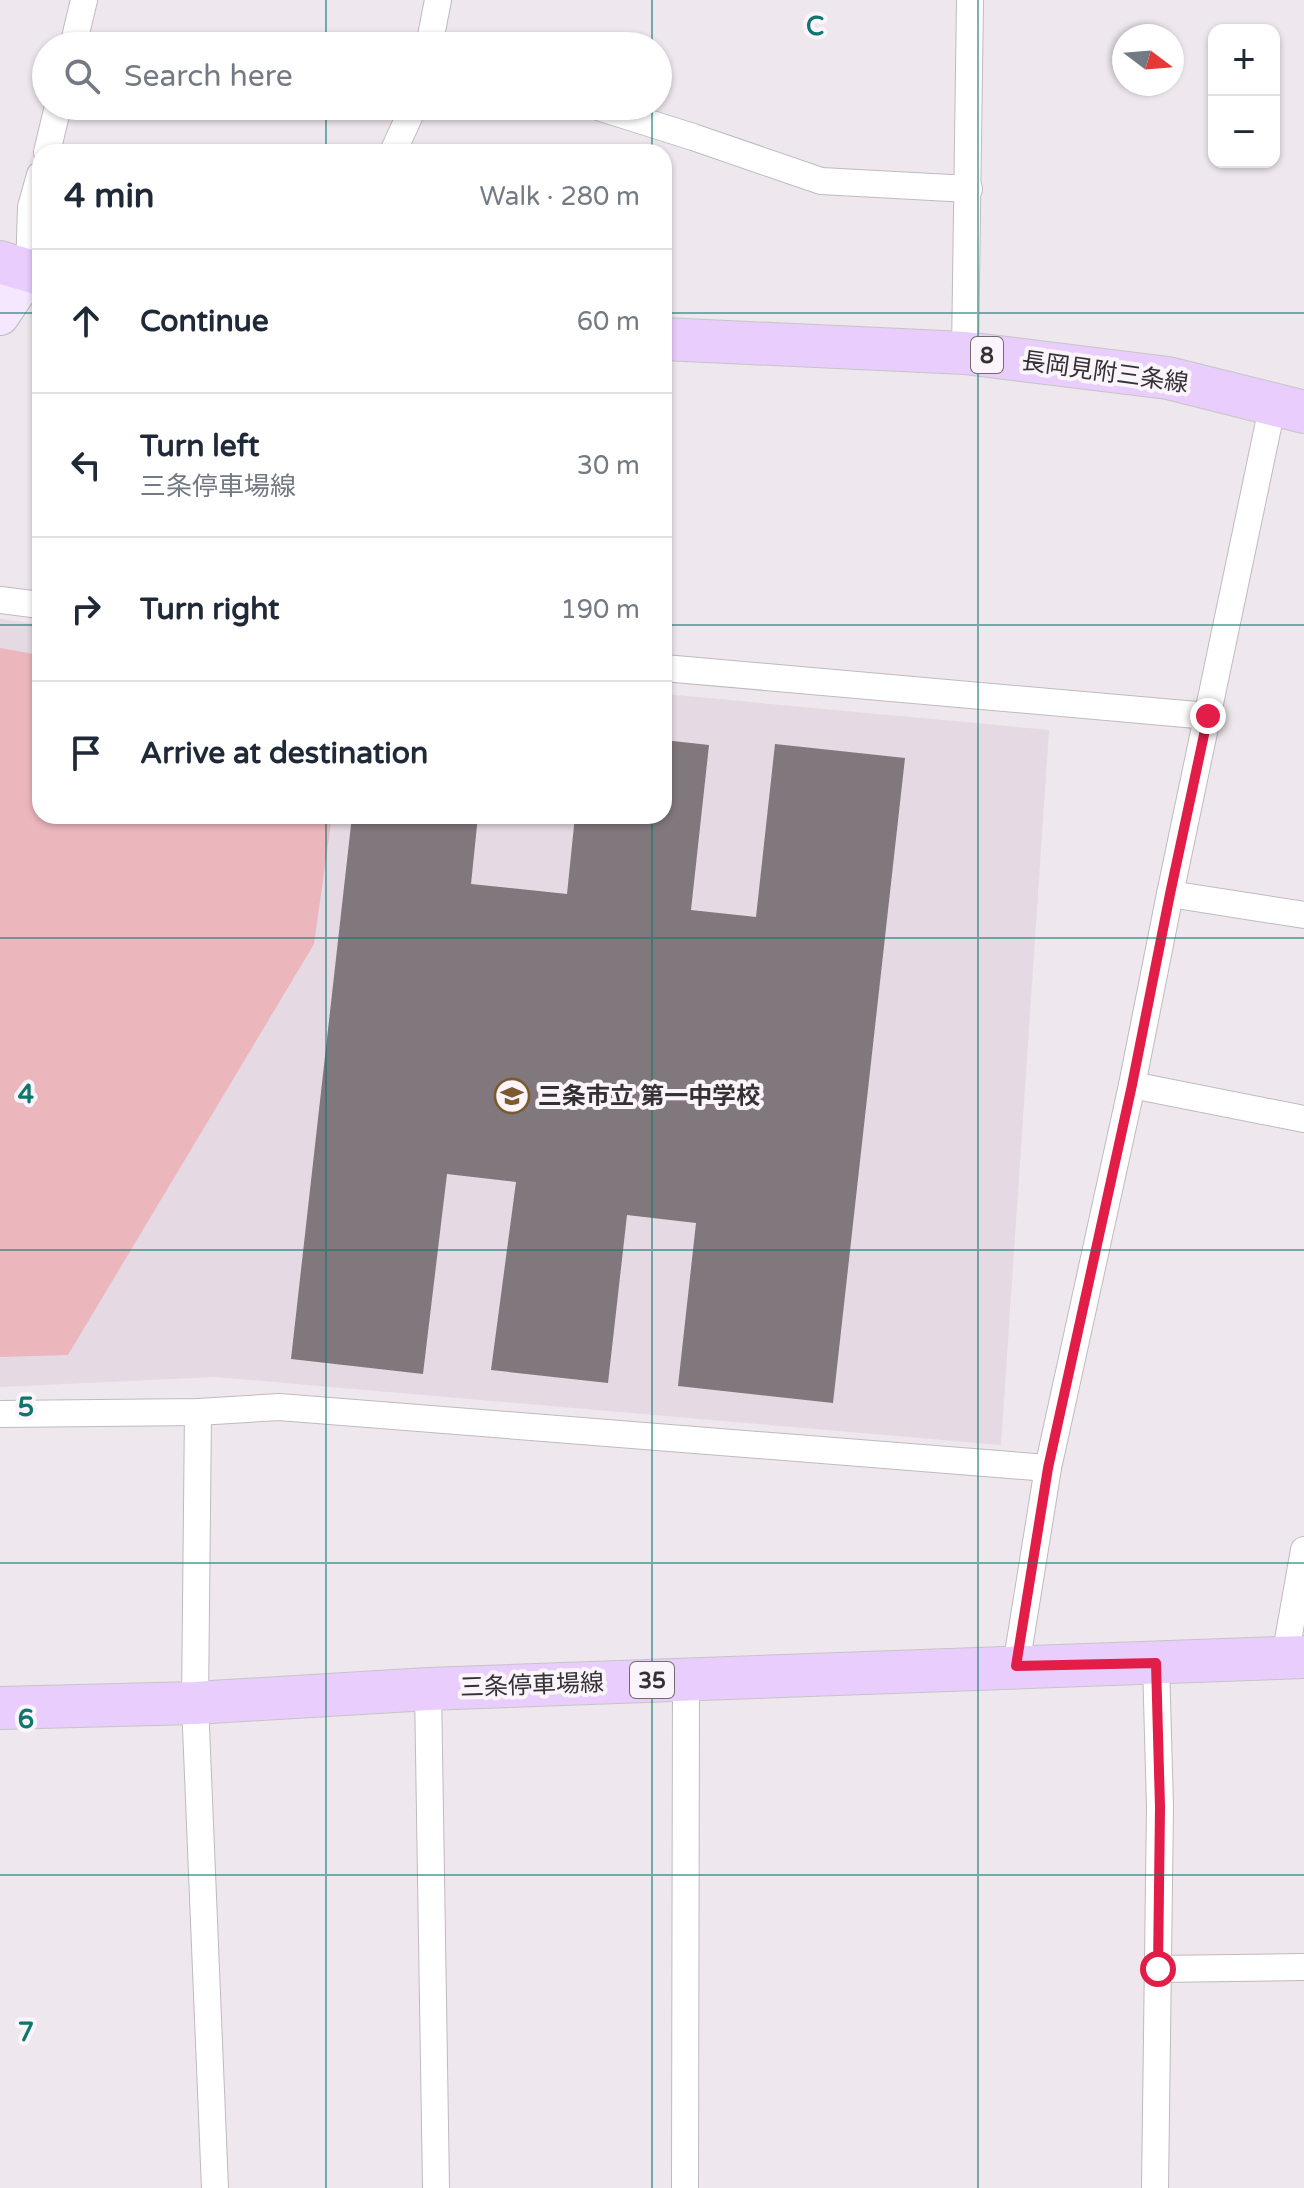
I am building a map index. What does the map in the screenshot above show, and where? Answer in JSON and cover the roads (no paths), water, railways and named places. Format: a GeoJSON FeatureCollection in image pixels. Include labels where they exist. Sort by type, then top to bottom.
{"type":"FeatureCollection","features":[{"type":"Feature","properties":{"kind":"main road"},"geometry":{"type":"LineString","coordinates":[[0,316],[23,270]]}},
{"type":"Feature","properties":{"kind":"main road","name":"長岡見附三条線"},"geometry":{"type":"LineString","coordinates":[[672,339],[965,353],[1168,378],[1288,408]]}},
{"type":"Feature","properties":{"kind":"main road","name":"三条停車場線"},"geometry":{"type":"LineString","coordinates":[[0,1708],[195,1703],[428,1689],[1294,1657]]}},
{"type":"Feature","properties":{"kind":"street"},"geometry":{"type":"LineString","coordinates":[[76,32],[84,0]]}},
{"type":"Feature","properties":{"kind":"street"},"geometry":{"type":"LineString","coordinates":[[432,32],[438,0]]}},
{"type":"Feature","properties":{"kind":"street"},"geometry":{"type":"LineString","coordinates":[[965,353],[970,0]]}},
{"type":"Feature","properties":{"kind":"street"},"geometry":{"type":"LineString","coordinates":[[49,144],[55,120]]}},
{"type":"Feature","properties":{"kind":"street"},"geometry":{"type":"LineString","coordinates":[[397,144],[408,120]]}},
{"type":"Feature","properties":{"kind":"street"},"geometry":{"type":"LineString","coordinates":[[639,120],[821,181],[969,189]]}},
{"type":"Feature","properties":{"kind":"street"},"geometry":{"type":"LineString","coordinates":[[23,270],[32,203]]}},
{"type":"Feature","properties":{"kind":"street"},"geometry":{"type":"LineString","coordinates":[[1016,1666],[1048,1468],[1132,1085],[1208,716],[1288,408]]}},
{"type":"Feature","properties":{"kind":"street"},"geometry":{"type":"LineString","coordinates":[[0,600],[32,604]]}},
{"type":"Feature","properties":{"kind":"street"},"geometry":{"type":"LineString","coordinates":[[672,669],[1208,716]]}},
{"type":"Feature","properties":{"kind":"street"},"geometry":{"type":"LineString","coordinates":[[1170,894],[1304,915]]}},
{"type":"Feature","properties":{"kind":"street"},"geometry":{"type":"LineString","coordinates":[[1132,1085],[1304,1119]]}},
{"type":"Feature","properties":{"kind":"street"},"geometry":{"type":"LineString","coordinates":[[0,1414],[198,1412],[279,1407],[1048,1468]]}},
{"type":"Feature","properties":{"kind":"street"},"geometry":{"type":"LineString","coordinates":[[198,1412],[195,1703],[215,2188]]}},
{"type":"Feature","properties":{"kind":"street"},"geometry":{"type":"LineString","coordinates":[[1294,1657],[1304,1550]]}},
{"type":"Feature","properties":{"kind":"street"},"geometry":{"type":"LineString","coordinates":[[1155,2188],[1160,1807],[1156,1663]]}},
{"type":"Feature","properties":{"kind":"street"},"geometry":{"type":"LineString","coordinates":[[685,2188],[686,1679]]}},
{"type":"Feature","properties":{"kind":"street"},"geometry":{"type":"LineString","coordinates":[[428,1689],[436,2188]]}},
{"type":"Feature","properties":{"kind":"street"},"geometry":{"type":"LineString","coordinates":[[1158,1969],[1304,1967]]}},
{"type":"Feature","properties":{"kind":"place","name":"三条市立 第一中学校"},"geometry":{"type":"Point","coordinates":[512,1096]}}]}
